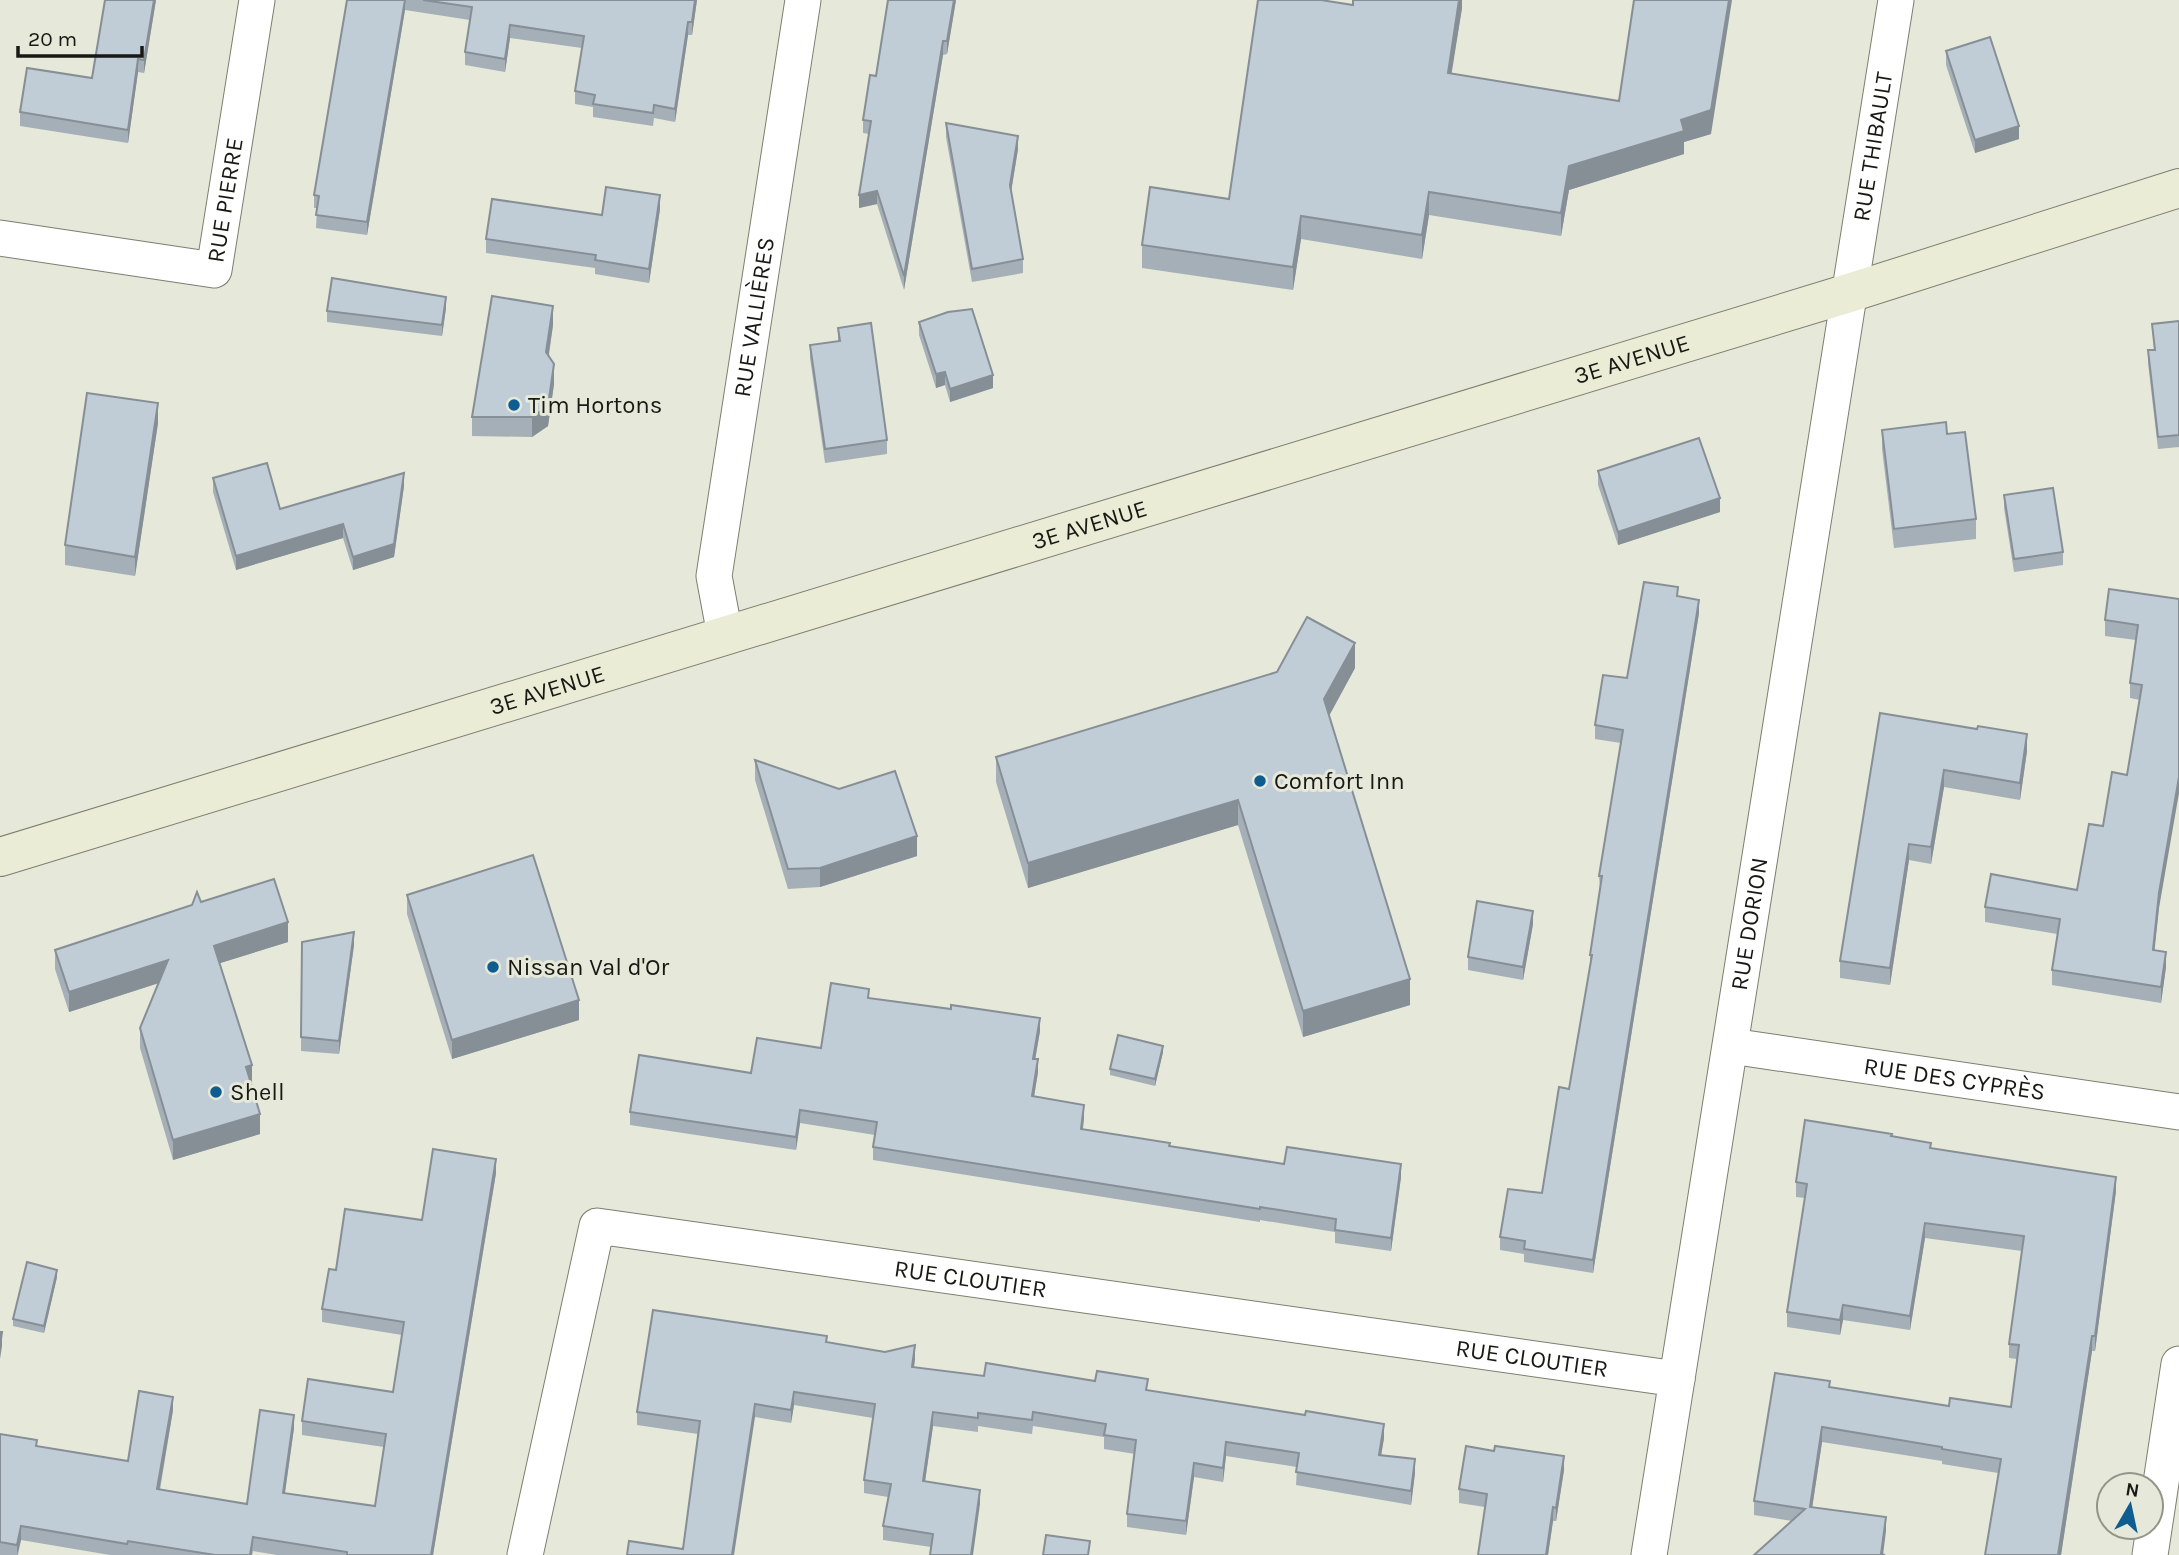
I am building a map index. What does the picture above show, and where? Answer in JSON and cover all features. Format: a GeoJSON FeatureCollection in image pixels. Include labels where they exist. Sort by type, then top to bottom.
{"type":"FeatureCollection","features":[{"type":"Feature","properties":{"kind":"main road","name":"3E AVENUE"},"geometry":{"type":"LineString","coordinates":[[0,857],[1849,293],[2179,188]]}},
{"type":"Feature","properties":{"kind":"street","name":"RUE PIERRE"},"geometry":{"type":"LineString","coordinates":[[0,238],[214,270],[257,0]]}},
{"type":"Feature","properties":{"kind":"street","name":"RUE VALLIÈRES"},"geometry":{"type":"LineString","coordinates":[[726,635],[714,576],[803,0]]}},
{"type":"Feature","properties":{"kind":"street","name":"RUE THIBAULT"},"geometry":{"type":"LineString","coordinates":[[1849,293],[1896,0]]}},
{"type":"Feature","properties":{"kind":"street","name":"RUE DORION"},"geometry":{"type":"LineString","coordinates":[[1649,1555],[1849,293]]}},
{"type":"Feature","properties":{"kind":"street","name":"RUE DES CYPRÈS"},"geometry":{"type":"LineString","coordinates":[[1731,1046],[2179,1112]]}},
{"type":"Feature","properties":{"kind":"street","name":"RUE CLOUTIER"},"geometry":{"type":"LineString","coordinates":[[525,1555],[597,1226],[1677,1379]]}},
{"type":"Feature","properties":{"kind":"street"},"geometry":{"type":"LineString","coordinates":[[2150,1555],[2179,1364]]}},
{"type":"Feature","properties":{"kind":"building"},"geometry":{"type":"Polygon","coordinates":[[[105,0],[154,0],[144,60],[138,59],[128,130],[20,112],[27,68],[92,78],[105,0]]]}},
{"type":"Feature","properties":{"kind":"building"},"geometry":{"type":"Polygon","coordinates":[[[347,0],[405,0],[367,222],[316,215],[319,196],[314,195],[347,0]]]}},
{"type":"Feature","properties":{"kind":"building"},"geometry":{"type":"Polygon","coordinates":[[[423,0],[695,0],[692,22],[688,22],[675,109],[654,105],[653,113],[593,104],[595,95],[575,91],[584,36],[510,25],[505,59],[465,52],[472,7],[423,0]]]}},
{"type":"Feature","properties":{"kind":"building"},"geometry":{"type":"Polygon","coordinates":[[[888,0],[954,0],[947,41],[943,41],[904,276],[877,191],[859,195],[871,121],[863,120],[870,75],[876,76],[888,0]]]}},
{"type":"Feature","properties":{"kind":"building"},"geometry":{"type":"Polygon","coordinates":[[[1258,0],[1321,0],[1353,5],[1353,0],[1459,0],[1448,73],[1619,101],[1634,0],[1729,0],[1711,110],[1681,120],[1684,131],[1569,166],[1561,213],[1429,192],[1422,235],[1301,216],[1293,267],[1142,245],[1150,187],[1229,199],[1258,0]]]}},
{"type":"Feature","properties":{"kind":"building"},"geometry":{"type":"Polygon","coordinates":[[[1990,37],[2019,126],[1975,140],[1946,51],[1990,37]]]}},
{"type":"Feature","properties":{"kind":"building"},"geometry":{"type":"Polygon","coordinates":[[[946,123],[1018,136],[1010,185],[1023,259],[972,269],[946,123]]]}},
{"type":"Feature","properties":{"kind":"building"},"geometry":{"type":"Polygon","coordinates":[[[606,187],[660,195],[649,269],[595,260],[596,255],[486,239],[492,199],[602,215],[606,187]]]}},
{"type":"Feature","properties":{"kind":"building"},"geometry":{"type":"Polygon","coordinates":[[[332,278],[446,297],[442,325],[327,311],[332,278]]]}},
{"type":"Feature","properties":{"kind":"building","name":"Tim Hortons"},"geometry":{"type":"Polygon","coordinates":[[[492,296],[553,306],[546,352],[554,364],[548,406],[532,417],[472,417],[492,296]]]}},
{"type":"Feature","properties":{"kind":"building"},"geometry":{"type":"Polygon","coordinates":[[[972,309],[993,375],[950,389],[945,372],[936,374],[919,322],[948,312],[972,309]]]}},
{"type":"Feature","properties":{"kind":"building"},"geometry":{"type":"Polygon","coordinates":[[[2179,321],[2179,435],[2158,437],[2148,350],[2155,350],[2152,324],[2179,321]]]}},
{"type":"Feature","properties":{"kind":"building"},"geometry":{"type":"Polygon","coordinates":[[[871,323],[887,440],[825,449],[810,345],[840,341],[838,328],[871,323]]]}},
{"type":"Feature","properties":{"kind":"building"},"geometry":{"type":"Polygon","coordinates":[[[87,393],[158,403],[135,557],[65,545],[87,393]]]}},
{"type":"Feature","properties":{"kind":"building"},"geometry":{"type":"Polygon","coordinates":[[[1946,422],[1947,434],[1965,432],[1976,519],[1894,529],[1882,430],[1946,422]]]}},
{"type":"Feature","properties":{"kind":"building"},"geometry":{"type":"Polygon","coordinates":[[[1699,438],[1720,498],[1618,532],[1598,471],[1699,438]]]}},
{"type":"Feature","properties":{"kind":"building"},"geometry":{"type":"Polygon","coordinates":[[[267,463],[280,509],[404,473],[394,544],[353,557],[343,524],[236,556],[213,478],[267,463]]]}},
{"type":"Feature","properties":{"kind":"building"},"geometry":{"type":"Polygon","coordinates":[[[2053,488],[2063,552],[2014,559],[2004,495],[2053,488]]]}},
{"type":"Feature","properties":{"kind":"building"},"geometry":{"type":"Polygon","coordinates":[[[1644,582],[1678,587],[1677,596],[1699,600],[1593,1260],[1524,1249],[1525,1241],[1500,1237],[1508,1189],[1542,1193],[1559,1087],[1569,1089],[1592,955],[1602,876],[1599,876],[1623,730],[1595,725],[1603,675],[1627,678],[1644,582]]]}},
{"type":"Feature","properties":{"kind":"building"},"geometry":{"type":"Polygon","coordinates":[[[2109,589],[2179,599],[2179,777],[2159,893],[2153,950],[2166,952],[2161,987],[2052,970],[2060,919],[1985,907],[1991,874],[2077,890],[2089,824],[2103,826],[2112,772],[2127,775],[2142,685],[2130,683],[2138,625],[2105,620],[2109,589]]]}},
{"type":"Feature","properties":{"kind":"building"},"geometry":{"type":"Polygon","coordinates":[[[1307,617],[1355,643],[1324,699],[1410,979],[1303,1011],[1238,800],[1028,863],[996,757],[1277,672],[1307,617]]]}},
{"type":"Feature","properties":{"kind":"building"},"geometry":{"type":"Polygon","coordinates":[[[1880,713],[1977,729],[1978,726],[2027,734],[2020,783],[1944,770],[1931,847],[1909,844],[1890,968],[1840,961],[1880,713]]]}},
{"type":"Feature","properties":{"kind":"building"},"geometry":{"type":"Polygon","coordinates":[[[755,760],[839,789],[895,771],[917,836],[820,868],[788,869],[755,760]]]}},
{"type":"Feature","properties":{"kind":"building","name":"Nissan Val d'Or"},"geometry":{"type":"Polygon","coordinates":[[[533,855],[579,1000],[452,1040],[407,895],[533,855]]]}},
{"type":"Feature","properties":{"kind":"building"},"geometry":{"type":"Polygon","coordinates":[[[274,879],[288,922],[214,946],[252,1065],[246,1067],[260,1114],[173,1140],[140,1028],[168,960],[69,992],[55,950],[192,905],[197,892],[201,902],[274,879]]]}},
{"type":"Feature","properties":{"kind":"building"},"geometry":{"type":"Polygon","coordinates":[[[1477,901],[1533,911],[1523,967],[1468,957],[1477,901]]]}},
{"type":"Feature","properties":{"kind":"building"},"geometry":{"type":"Polygon","coordinates":[[[354,932],[339,1041],[301,1037],[302,942],[354,932]]]}},
{"type":"Feature","properties":{"kind":"building"},"geometry":{"type":"Polygon","coordinates":[[[831,983],[869,989],[868,998],[951,1009],[951,1005],[1040,1018],[1033,1059],[1038,1059],[1032,1096],[1084,1105],[1081,1129],[1284,1164],[1287,1147],[1401,1164],[1391,1238],[1335,1230],[1336,1219],[873,1147],[877,1122],[800,1110],[796,1137],[630,1112],[639,1055],[751,1073],[757,1038],[821,1048],[831,983]]]}},
{"type":"Feature","properties":{"kind":"building"},"geometry":{"type":"Polygon","coordinates":[[[1118,1035],[1163,1046],[1155,1079],[1110,1069],[1118,1035]]]}},
{"type":"Feature","properties":{"kind":"building"},"geometry":{"type":"Polygon","coordinates":[[[1805,1120],[1892,1134],[1891,1136],[1931,1143],[1930,1148],[2116,1177],[2095,1336],[2092,1336],[2058,1555],[1985,1555],[2001,1459],[1822,1427],[1810,1507],[1886,1517],[1881,1554],[1885,1555],[1754,1555],[1805,1509],[1754,1501],[1775,1373],[1830,1381],[1829,1387],[1949,1406],[1950,1398],[2011,1407],[2019,1345],[2009,1344],[2024,1236],[1925,1223],[1910,1316],[1843,1305],[1840,1320],[1787,1312],[1807,1184],[1796,1182],[1805,1120]]]}},
{"type":"Feature","properties":{"kind":"building"},"geometry":{"type":"Polygon","coordinates":[[[433,1149],[496,1159],[431,1555],[347,1555],[347,1552],[253,1537],[250,1555],[215,1555],[128,1541],[127,1544],[21,1526],[17,1545],[0,1542],[0,1434],[37,1440],[36,1446],[128,1461],[139,1391],[173,1397],[157,1489],[247,1504],[260,1410],[294,1415],[283,1493],[375,1506],[386,1434],[302,1421],[308,1379],[393,1392],[404,1322],[322,1309],[329,1269],[336,1270],[345,1209],[422,1220],[433,1149]]]}},
{"type":"Feature","properties":{"kind":"building"},"geometry":{"type":"Polygon","coordinates":[[[27,1262],[57,1270],[44,1326],[13,1319],[27,1262]]]}},
{"type":"Feature","properties":{"kind":"building"},"geometry":{"type":"Polygon","coordinates":[[[653,1310],[827,1336],[826,1342],[885,1352],[915,1345],[912,1367],[984,1376],[986,1363],[1095,1381],[1097,1371],[1148,1379],[1146,1390],[1305,1415],[1306,1411],[1384,1424],[1379,1455],[1415,1459],[1411,1491],[1296,1472],[1299,1453],[1226,1442],[1223,1468],[1194,1463],[1186,1521],[1127,1514],[1136,1440],[1104,1435],[1106,1424],[1033,1412],[1032,1420],[978,1413],[978,1418],[933,1412],[923,1481],[980,1490],[971,1555],[930,1555],[933,1534],[883,1526],[891,1484],[864,1480],[875,1404],[794,1392],[791,1410],[755,1404],[732,1555],[627,1555],[629,1541],[683,1549],[700,1421],[637,1412],[653,1310]]]}},
{"type":"Feature","properties":{"kind":"building"},"geometry":{"type":"Polygon","coordinates":[[[1466,1446],[1494,1451],[1495,1446],[1564,1456],[1546,1555],[1478,1555],[1487,1494],[1459,1489],[1466,1446]]]}},
{"type":"Feature","properties":{"kind":"building"},"geometry":{"type":"Polygon","coordinates":[[[1046,1535],[1090,1541],[1088,1555],[1043,1555],[1046,1535]]]}},
{"type":"Feature","properties":{"kind":"place","name":"Tim Hortons"},"geometry":{"type":"Point","coordinates":[514,405]}},
{"type":"Feature","properties":{"kind":"place","name":"Comfort Inn"},"geometry":{"type":"Point","coordinates":[1260,781]}},
{"type":"Feature","properties":{"kind":"place","name":"Nissan Val d'Or"},"geometry":{"type":"Point","coordinates":[493,967]}},
{"type":"Feature","properties":{"kind":"place","name":"Shell"},"geometry":{"type":"Point","coordinates":[216,1092]}}]}
